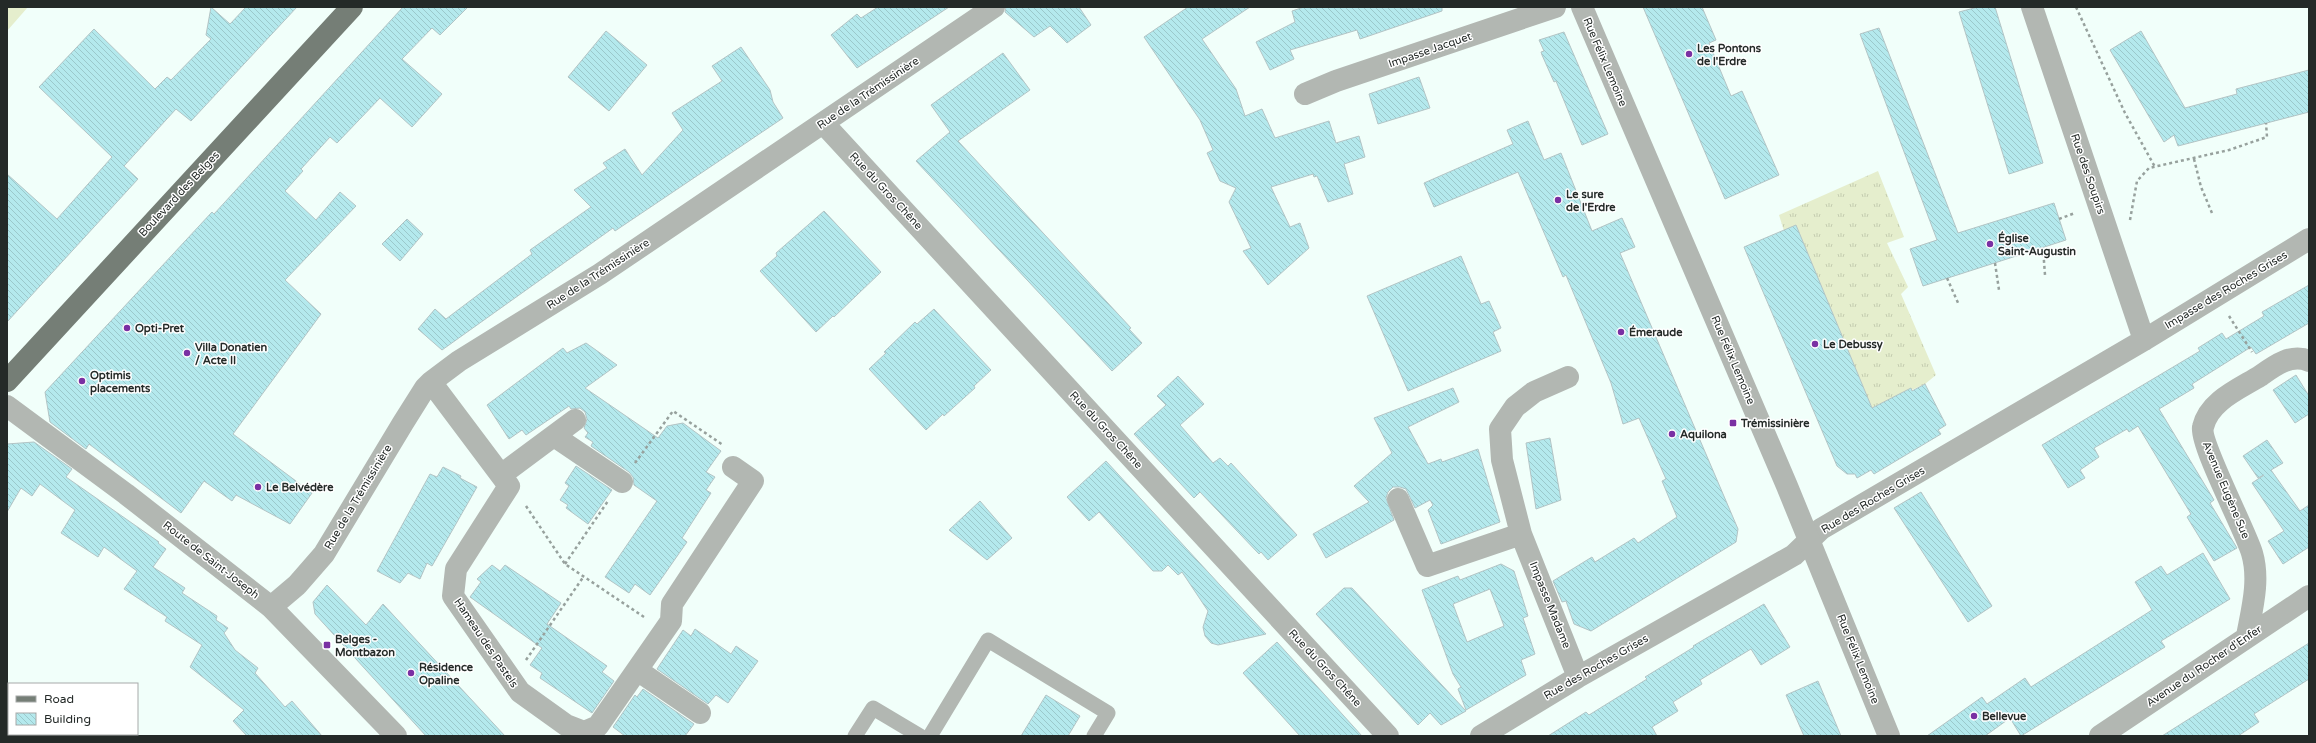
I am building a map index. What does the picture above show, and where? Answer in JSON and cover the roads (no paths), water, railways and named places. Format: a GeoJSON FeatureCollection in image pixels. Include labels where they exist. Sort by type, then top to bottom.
{"type":"FeatureCollection","features":[{"type":"Feature","properties":{"kind":"main road","name":"Boulevard des Belges"},"geometry":{"type":"LineString","coordinates":[[7,381],[352,7]]}},
{"type":"Feature","properties":{"kind":"street","name":"Rue de la Trémissinière"},"geometry":{"type":"LineString","coordinates":[[271,607],[297,585],[324,554],[403,423],[431,382],[459,361],[600,274],[824,124],[994,7]]}},
{"type":"Feature","properties":{"kind":"street","name":"Impasse Jacquet"},"geometry":{"type":"LineString","coordinates":[[1305,94],[1336,81],[1556,7]]}},
{"type":"Feature","properties":{"kind":"street","name":"Rue Félix Lemoine"},"geometry":{"type":"LineString","coordinates":[[1582,7],[1809,541],[1889,736]]}},
{"type":"Feature","properties":{"kind":"street","name":"Rue des Soupirs"},"geometry":{"type":"LineString","coordinates":[[2032,7],[2144,340]]}},
{"type":"Feature","properties":{"kind":"street","name":"Rue du Gros Chêne"},"geometry":{"type":"LineString","coordinates":[[824,124],[1388,736]]}},
{"type":"Feature","properties":{"kind":"street","name":"Impasse des Roches Grises"},"geometry":{"type":"LineString","coordinates":[[2144,340],[2309,239]]}},
{"type":"Feature","properties":{"kind":"street","name":"Rue des Roches Grises"},"geometry":{"type":"LineString","coordinates":[[1481,736],[1578,677],[1794,555],[1821,529],[2144,340]]}},
{"type":"Feature","properties":{"kind":"street","name":"Avenue Eugène Sue"},"geometry":{"type":"LineString","coordinates":[[2247,636],[2256,590],[2253,554],[2206,447],[2202,428],[2213,406],[2265,372],[2287,360],[2301,358],[2309,361]]}},
{"type":"Feature","properties":{"kind":"street","name":"Impasse Madame"},"geometry":{"type":"LineString","coordinates":[[1568,377],[1534,392],[1515,407],[1500,429],[1502,460],[1521,534],[1578,677]]}},
{"type":"Feature","properties":{"kind":"street"},"geometry":{"type":"LineString","coordinates":[[431,382],[505,480]]}},
{"type":"Feature","properties":{"kind":"street","name":"Route de Saint-Joseph"},"geometry":{"type":"LineString","coordinates":[[7,406],[126,494],[271,607],[396,736]]}},
{"type":"Feature","properties":{"kind":"street","name":"Hameau des Pastels"},"geometry":{"type":"LineString","coordinates":[[575,420],[554,436],[505,480],[456,569],[453,596],[520,692],[566,725],[584,732],[598,726],[671,621],[672,604],[753,481],[733,467]]}},
{"type":"Feature","properties":{"kind":"street"},"geometry":{"type":"LineString","coordinates":[[554,436],[622,482]]}},
{"type":"Feature","properties":{"kind":"street"},"geometry":{"type":"LineString","coordinates":[[1398,499],[1427,566],[1521,534]]}},
{"type":"Feature","properties":{"kind":"street","name":"Avenue du Rocher d'Enfer"},"geometry":{"type":"LineString","coordinates":[[2100,736],[2247,636],[2309,596]]}},
{"type":"Feature","properties":{"kind":"street"},"geometry":{"type":"LineString","coordinates":[[637,670],[700,713]]}},
{"type":"Feature","properties":{"kind":"lane"},"geometry":{"type":"LineString","coordinates":[[930,736],[988,640],[1108,713],[1094,736]]}},
{"type":"Feature","properties":{"kind":"lane"},"geometry":{"type":"LineString","coordinates":[[856,736],[873,708],[920,736]]}},
{"type":"Feature","properties":{"kind":"place","name":"Les Pontons de l'Erdre"},"geometry":{"type":"Point","coordinates":[1689,54]}},
{"type":"Feature","properties":{"kind":"place","name":"Le sure de l'Erdre"},"geometry":{"type":"Point","coordinates":[1558,200]}},
{"type":"Feature","properties":{"kind":"place","name":"Église Saint-Augustin"},"geometry":{"type":"Point","coordinates":[1990,244]}},
{"type":"Feature","properties":{"kind":"place","name":"Opti-Pret"},"geometry":{"type":"Point","coordinates":[127,328]}},
{"type":"Feature","properties":{"kind":"place","name":"Émeraude"},"geometry":{"type":"Point","coordinates":[1621,332]}},
{"type":"Feature","properties":{"kind":"place","name":"Le Debussy"},"geometry":{"type":"Point","coordinates":[1815,344]}},
{"type":"Feature","properties":{"kind":"place","name":"Villa Donatien / Acte II"},"geometry":{"type":"Point","coordinates":[187,353]}},
{"type":"Feature","properties":{"kind":"place","name":"Optimis placements"},"geometry":{"type":"Point","coordinates":[82,381]}},
{"type":"Feature","properties":{"kind":"place","name":"Trémissinière"},"geometry":{"type":"Point","coordinates":[1733,423]}},
{"type":"Feature","properties":{"kind":"place","name":"Aquilona"},"geometry":{"type":"Point","coordinates":[1672,434]}},
{"type":"Feature","properties":{"kind":"place","name":"Le Belvédère"},"geometry":{"type":"Point","coordinates":[258,487]}},
{"type":"Feature","properties":{"kind":"place","name":"Belges - Montbazon"},"geometry":{"type":"Point","coordinates":[327,645]}},
{"type":"Feature","properties":{"kind":"place","name":"Résidence Opaline"},"geometry":{"type":"Point","coordinates":[411,673]}},
{"type":"Feature","properties":{"kind":"place","name":"Bellevue"},"geometry":{"type":"Point","coordinates":[1974,716]}}]}
